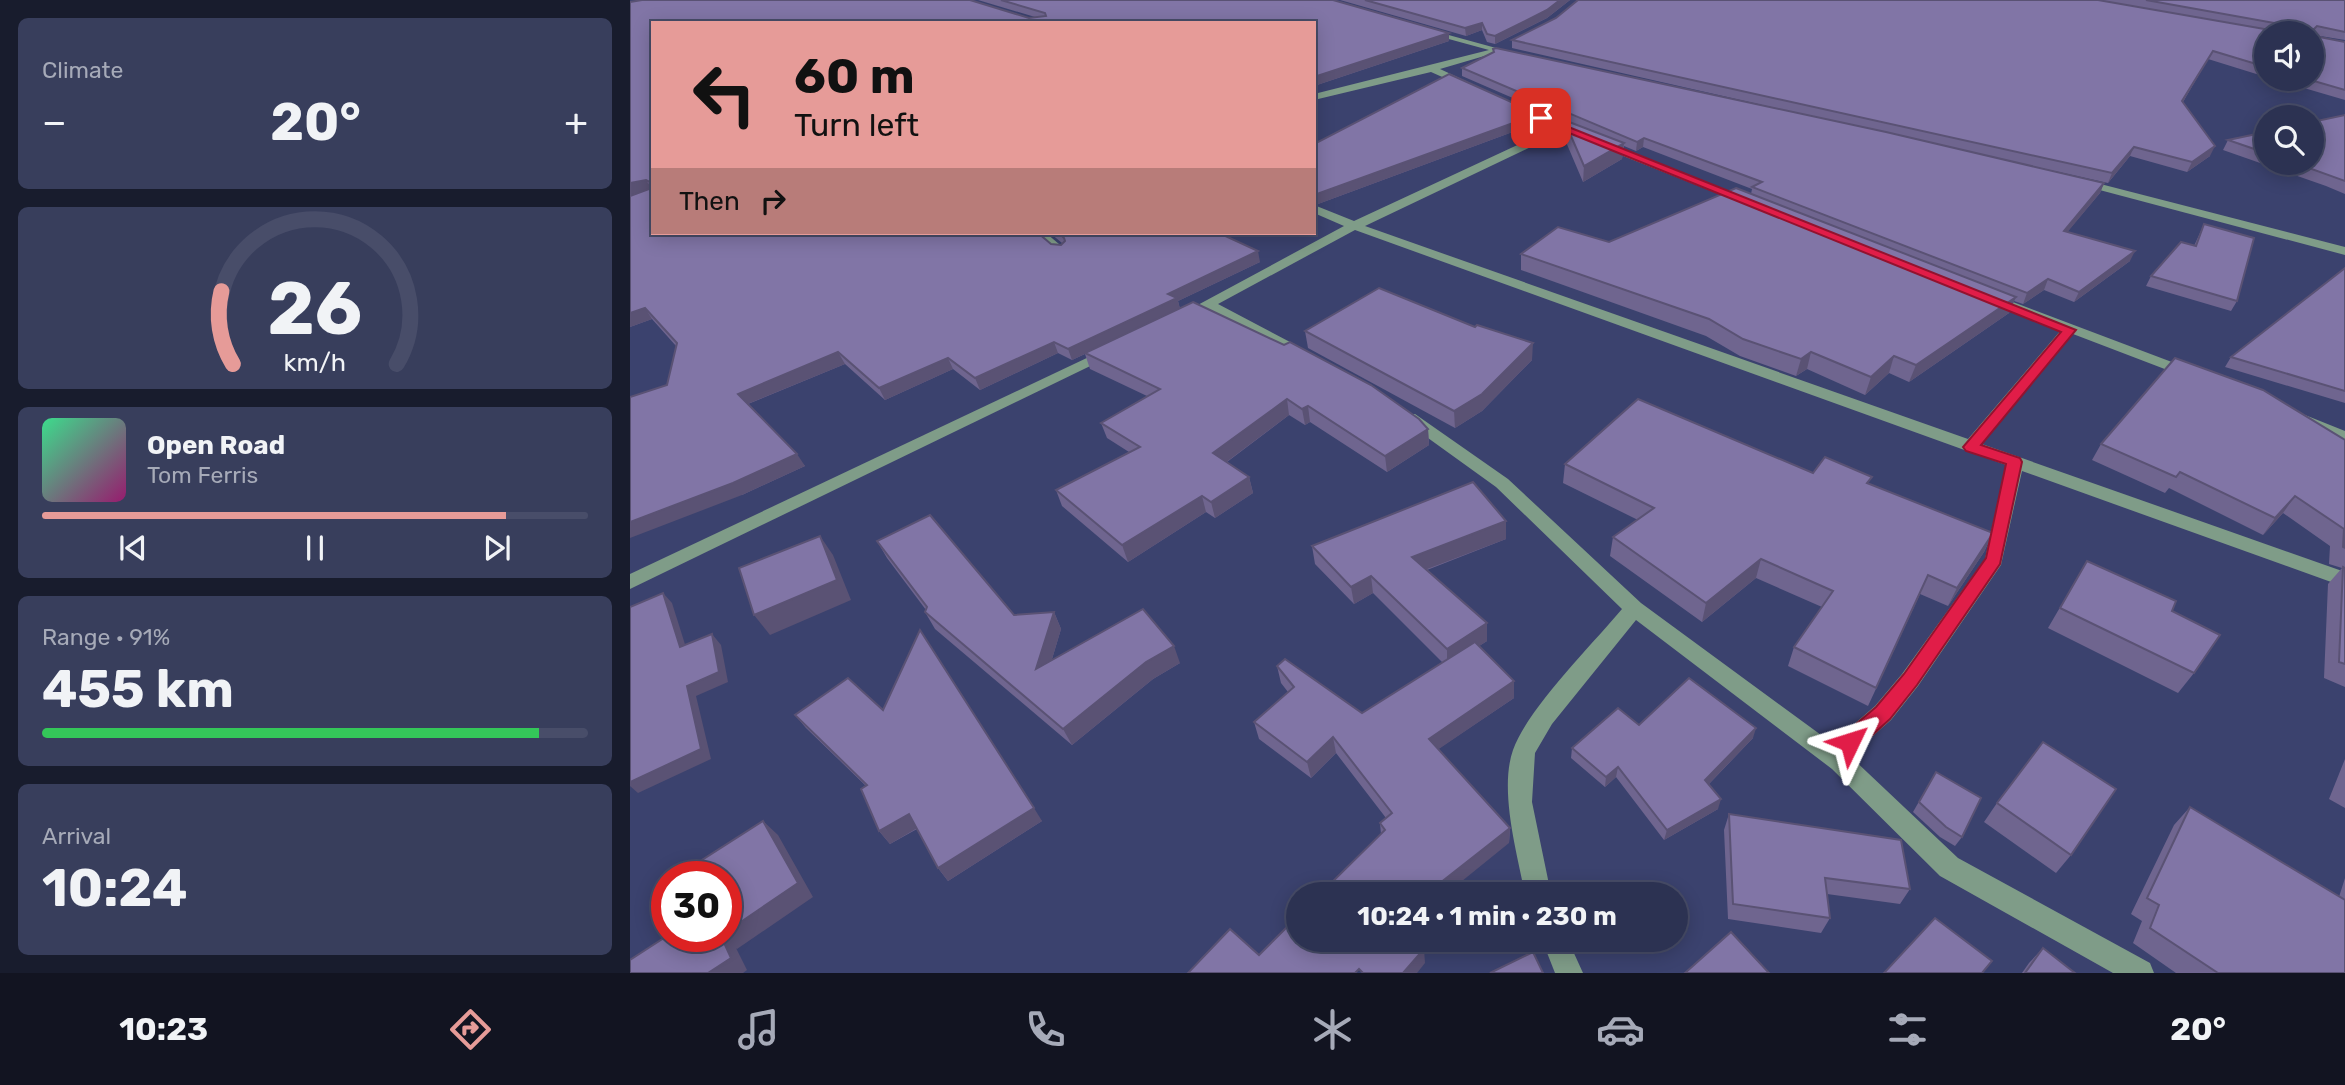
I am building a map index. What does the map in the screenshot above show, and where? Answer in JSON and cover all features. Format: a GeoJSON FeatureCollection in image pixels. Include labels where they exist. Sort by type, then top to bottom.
{"type":"FeatureCollection","features":[{"type":"Feature","properties":{"kind":"street"},"geometry":{"type":"LineString","coordinates":[[1415,27],[1522,56]]}},
{"type":"Feature","properties":{"kind":"street"},"geometry":{"type":"LineString","coordinates":[[1317,94],[1432,69],[1507,45]]}},
{"type":"Feature","properties":{"kind":"street"},"geometry":{"type":"LineString","coordinates":[[1432,69],[1479,91]]}},
{"type":"Feature","properties":{"kind":"street"},"geometry":{"type":"LineString","coordinates":[[1503,102],[1757,206]]}},
{"type":"Feature","properties":{"kind":"street"},"geometry":{"type":"LineString","coordinates":[[1183,316],[1354,226],[1563,128]]}},
{"type":"Feature","properties":{"kind":"street"},"geometry":{"type":"LineString","coordinates":[[2074,180],[2345,251]]}},
{"type":"Feature","properties":{"kind":"street"},"geometry":{"type":"LineString","coordinates":[[1316,209],[1354,226],[2345,580]]}},
{"type":"Feature","properties":{"kind":"street"},"geometry":{"type":"LineString","coordinates":[[1041,235],[1060,250]]}},
{"type":"Feature","properties":{"kind":"street"},"geometry":{"type":"LineString","coordinates":[[1978,294],[2195,376]]}},
{"type":"Feature","properties":{"kind":"street"},"geometry":{"type":"LineString","coordinates":[[1208,304],[1319,363]]}},
{"type":"Feature","properties":{"kind":"street"},"geometry":{"type":"LineString","coordinates":[[1971,447],[2069,330]]}},
{"type":"Feature","properties":{"kind":"street"},"geometry":{"type":"LineString","coordinates":[[630,582],[1120,346]]}},
{"type":"Feature","properties":{"kind":"street"},"geometry":{"type":"LineString","coordinates":[[1391,403],[1502,483],[1634,608],[1833,757],[1949,867],[2140,973]]}},
{"type":"Feature","properties":{"kind":"street"},"geometry":{"type":"LineString","coordinates":[[2295,415],[2345,437]]}},
{"type":"Feature","properties":{"kind":"street"},"geometry":{"type":"LineString","coordinates":[[1833,757],[1883,713],[1910,680],[1994,560],[2015,462]]}},
{"type":"Feature","properties":{"kind":"street"},"geometry":{"type":"LineString","coordinates":[[1536,882],[1520,802],[1524,752],[1544,717],[1634,608]]}},
{"type":"Feature","properties":{"kind":"street"},"geometry":{"type":"LineString","coordinates":[[1560,952],[1569,973]]}},
{"type":"Feature","properties":{"kind":"building"},"geometry":{"type":"Polygon","coordinates":[[[970,0],[1029,18],[1046,16],[1045,13],[1001,0],[1333,0],[1449,33],[1316,76],[1316,21],[651,21],[651,235],[1040,235],[1051,244],[1061,245],[1065,241],[1061,235],[1223,235],[1258,251],[1168,294],[1177,298],[1068,349],[1054,342],[975,378],[948,358],[879,388],[838,352],[738,394],[797,454],[733,483],[630,522],[630,397],[667,385],[677,343],[645,308],[630,313],[630,196],[649,189],[650,182],[646,180],[630,183],[630,2],[970,0]]]}},
{"type":"Feature","properties":{"kind":"building"},"geometry":{"type":"Polygon","coordinates":[[[1365,0],[1560,0],[1547,10],[1495,36],[1487,34],[1482,23],[1465,28],[1365,0]]]}},
{"type":"Feature","properties":{"kind":"building"},"geometry":{"type":"Polygon","coordinates":[[[1578,0],[2098,0],[2254,27],[2254,63],[2213,51],[2182,101],[2215,146],[2192,162],[2134,147],[2112,173],[1512,40],[1556,18],[1578,0]]]}},
{"type":"Feature","properties":{"kind":"building"},"geometry":{"type":"Polygon","coordinates":[[[2146,0],[2345,0],[2345,32],[2324,28],[2324,21],[2263,21],[2146,0]]]}},
{"type":"Feature","properties":{"kind":"building"},"geometry":{"type":"Polygon","coordinates":[[[2324,38],[2345,42],[2345,90],[2324,84],[2324,38]]]}},
{"type":"Feature","properties":{"kind":"building"},"geometry":{"type":"Polygon","coordinates":[[[1493,49],[1886,132],[2104,183],[2064,231],[2135,251],[2079,292],[2048,279],[2027,293],[1752,187],[1762,182],[1644,138],[1637,142],[1462,68],[1494,52],[1493,49]]]}},
{"type":"Feature","properties":{"kind":"building"},"geometry":{"type":"Polygon","coordinates":[[[1449,74],[1538,114],[1317,194],[1316,143],[1449,74]]]}},
{"type":"Feature","properties":{"kind":"building"},"geometry":{"type":"Polygon","coordinates":[[[2345,115],[2345,181],[2324,173],[2324,119],[2345,115]]]}},
{"type":"Feature","properties":{"kind":"building"},"geometry":{"type":"Polygon","coordinates":[[[1564,120],[1624,143],[1584,166],[1564,120]]]}},
{"type":"Feature","properties":{"kind":"building"},"geometry":{"type":"Polygon","coordinates":[[[2254,135],[2254,149],[2228,140],[2254,135]]]}},
{"type":"Feature","properties":{"kind":"building"},"geometry":{"type":"Polygon","coordinates":[[[1736,188],[2016,297],[1916,365],[1894,356],[1871,377],[1811,352],[1801,359],[1743,339],[1709,319],[1521,254],[1558,227],[1609,242],[1736,188]]]}},
{"type":"Feature","properties":{"kind":"building"},"geometry":{"type":"Polygon","coordinates":[[[2204,224],[2254,238],[2237,301],[2151,276],[2181,242],[2196,246],[2204,224]]]}},
{"type":"Feature","properties":{"kind":"building"},"geometry":{"type":"Polygon","coordinates":[[[2345,268],[2345,391],[2231,357],[2345,268]]]}},
{"type":"Feature","properties":{"kind":"building"},"geometry":{"type":"Polygon","coordinates":[[[1379,288],[1475,327],[1477,325],[1533,343],[1482,394],[1454,411],[1305,331],[1379,288]]]}},
{"type":"Feature","properties":{"kind":"building"},"geometry":{"type":"Polygon","coordinates":[[[1193,302],[1284,345],[1290,342],[1371,385],[1419,419],[1428,429],[1385,456],[1308,406],[1302,409],[1287,399],[1213,453],[1249,477],[1211,502],[1202,496],[1122,545],[1056,490],[1140,447],[1101,423],[1160,389],[1085,353],[1193,302]]]}},
{"type":"Feature","properties":{"kind":"building"},"geometry":{"type":"Polygon","coordinates":[[[2175,358],[2263,390],[2345,440],[2345,548],[2344,529],[2295,496],[2275,518],[2180,472],[2176,477],[2101,444],[2175,358]]]}},
{"type":"Feature","properties":{"kind":"building"},"geometry":{"type":"Polygon","coordinates":[[[1638,399],[1813,473],[1825,457],[1872,477],[1867,483],[1993,533],[1957,588],[1928,575],[1876,688],[1794,647],[1833,591],[1761,559],[1706,603],[1613,537],[1654,508],[1565,464],[1638,399]]]}},
{"type":"Feature","properties":{"kind":"building"},"geometry":{"type":"Polygon","coordinates":[[[1473,482],[1506,521],[1412,557],[1487,623],[1447,649],[1371,576],[1351,587],[1312,546],[1473,482]]]}},
{"type":"Feature","properties":{"kind":"building"},"geometry":{"type":"Polygon","coordinates":[[[930,515],[1014,615],[1054,612],[1036,669],[1143,609],[1174,646],[1146,662],[1063,729],[925,612],[927,607],[877,541],[930,515]]]}},
{"type":"Feature","properties":{"kind":"building"},"geometry":{"type":"Polygon","coordinates":[[[820,536],[837,580],[754,615],[739,568],[820,536]]]}},
{"type":"Feature","properties":{"kind":"building"},"geometry":{"type":"Polygon","coordinates":[[[2087,561],[2176,601],[2172,611],[2220,635],[2194,673],[2060,608],[2087,561]]]}},
{"type":"Feature","properties":{"kind":"building"},"geometry":{"type":"Polygon","coordinates":[[[2343,567],[2345,568],[2345,664],[2339,662],[2343,567]]]}},
{"type":"Feature","properties":{"kind":"building"},"geometry":{"type":"Polygon","coordinates":[[[663,593],[680,647],[712,634],[719,672],[687,686],[701,749],[630,782],[630,607],[663,593]]]}},
{"type":"Feature","properties":{"kind":"building"},"geometry":{"type":"Polygon","coordinates":[[[920,630],[1034,808],[938,868],[909,814],[879,831],[861,789],[867,785],[795,715],[848,678],[883,710],[920,630]]]}},
{"type":"Feature","properties":{"kind":"building"},"geometry":{"type":"Polygon","coordinates":[[[1475,642],[1514,681],[1429,739],[1510,828],[1441,882],[1332,882],[1385,830],[1380,823],[1392,813],[1333,737],[1307,762],[1254,722],[1294,687],[1277,666],[1285,659],[1362,713],[1475,642]]]}},
{"type":"Feature","properties":{"kind":"building"},"geometry":{"type":"Polygon","coordinates":[[[1689,678],[1756,728],[1705,780],[1721,799],[1667,830],[1618,767],[1606,777],[1572,748],[1618,708],[1639,725],[1689,678]]]}},
{"type":"Feature","properties":{"kind":"building"},"geometry":{"type":"Polygon","coordinates":[[[2043,742],[2116,789],[2071,855],[1997,803],[2043,742]]]}},
{"type":"Feature","properties":{"kind":"building"},"geometry":{"type":"Polygon","coordinates":[[[1936,772],[1981,798],[1962,837],[1946,827],[1919,802],[1936,772]]]}},
{"type":"Feature","properties":{"kind":"building"},"geometry":{"type":"Polygon","coordinates":[[[2190,807],[2345,900],[2345,973],[2218,973],[2150,928],[2159,905],[2147,898],[2190,807]]]}},
{"type":"Feature","properties":{"kind":"building"},"geometry":{"type":"Polygon","coordinates":[[[1729,814],[1901,840],[1910,889],[1825,878],[1830,918],[1733,904],[1729,814]]]}},
{"type":"Feature","properties":{"kind":"building"},"geometry":{"type":"Polygon","coordinates":[[[763,821],[798,883],[742,921],[742,861],[700,861],[763,821]]]}},
{"type":"Feature","properties":{"kind":"building"},"geometry":{"type":"Polygon","coordinates":[[[1935,918],[1992,961],[1982,973],[1884,973],[1935,918]]]}},
{"type":"Feature","properties":{"kind":"building"},"geometry":{"type":"Polygon","coordinates":[[[1286,928],[1286,952],[1421,952],[1403,973],[1363,973],[1359,969],[1355,973],[1188,973],[1230,929],[1259,955],[1286,928]]]}},
{"type":"Feature","properties":{"kind":"building"},"geometry":{"type":"Polygon","coordinates":[[[1731,932],[1769,973],[1685,973],[1731,932]]]}},
{"type":"Feature","properties":{"kind":"building"},"geometry":{"type":"Polygon","coordinates":[[[651,946],[651,952],[728,952],[731,958],[708,973],[630,973],[630,960],[651,946]]]}},
{"type":"Feature","properties":{"kind":"building"},"geometry":{"type":"Polygon","coordinates":[[[2043,948],[2075,973],[2025,973],[2043,948]]]}},
{"type":"Feature","properties":{"kind":"building"},"geometry":{"type":"Polygon","coordinates":[[[1533,952],[1543,973],[1490,973],[1533,952]]]}},
{"type":"Feature","properties":{"kind":"route"},"geometry":{"type":"LineString","coordinates":[[1541,118],[2069,330],[1971,447],[2015,462],[1994,560],[1910,680],[1883,713],[1850,742]]}}]}
